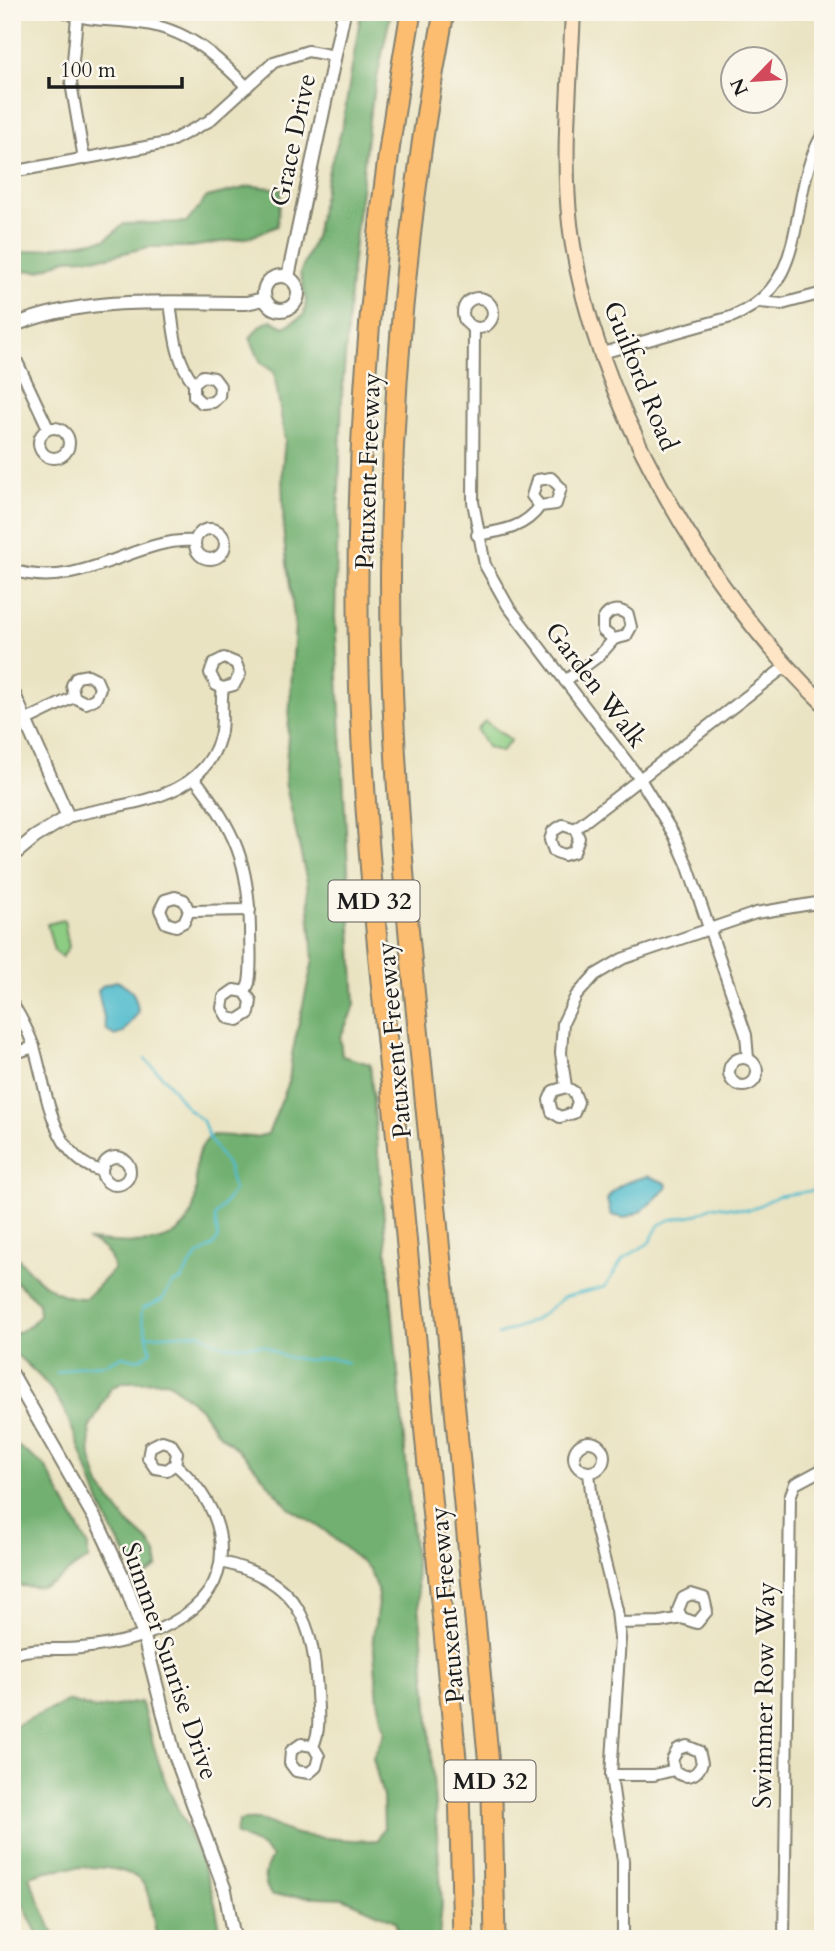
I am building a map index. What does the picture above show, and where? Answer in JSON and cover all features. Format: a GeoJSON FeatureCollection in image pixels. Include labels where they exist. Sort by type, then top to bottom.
{"type":"FeatureCollection","features":[{"type":"Feature","properties":{"kind":"highway","name":"Patuxent Freeway"},"geometry":{"type":"LineString","coordinates":[[411,12],[385,176],[367,356],[359,518],[359,674],[368,838],[459,1790],[463,1939]]}},
{"type":"Feature","properties":{"kind":"highway","name":"Patuxent Freeway"},"geometry":{"type":"LineString","coordinates":[[444,12],[414,198],[399,361],[391,518],[391,674],[401,837],[491,1783],[497,1939]]}},
{"type":"Feature","properties":{"kind":"highway"},"geometry":{"type":"LineString","coordinates":[[456,1939],[459,1790]]}},
{"type":"Feature","properties":{"kind":"main road","name":"Guilford Road"},"geometry":{"type":"LineString","coordinates":[[573,12],[568,166],[570,221],[583,297],[602,353],[636,437],[666,495],[734,599],[786,666],[823,703]]}},
{"type":"Feature","properties":{"kind":"street"},"geometry":{"type":"LineString","coordinates":[[65,12],[99,22],[136,22],[182,33],[216,55],[247,87]]}},
{"type":"Feature","properties":{"kind":"street","name":"Grace Drive"},"geometry":{"type":"LineString","coordinates":[[288,277],[344,12]]}},
{"type":"Feature","properties":{"kind":"street"},"geometry":{"type":"LineString","coordinates":[[77,17],[72,44],[71,83],[83,159]]}},
{"type":"Feature","properties":{"kind":"street"},"geometry":{"type":"LineString","coordinates":[[12,172],[139,149],[183,136],[209,121],[274,62],[291,54],[308,51],[334,55]]}},
{"type":"Feature","properties":{"kind":"street"},"geometry":{"type":"LineString","coordinates":[[602,353],[732,317],[759,302],[771,291],[788,262],[808,165],[823,134]]}},
{"type":"Feature","properties":{"kind":"street"},"geometry":{"type":"LineString","coordinates":[[288,277],[298,291],[292,307],[278,310],[268,306],[264,299],[264,289],[270,279],[288,277]]}},
{"type":"Feature","properties":{"kind":"street"},"geometry":{"type":"LineString","coordinates":[[759,302],[782,304],[823,293]]}},
{"type":"Feature","properties":{"kind":"street"},"geometry":{"type":"LineString","coordinates":[[12,326],[82,306],[170,302],[246,303],[264,299]]}},
{"type":"Feature","properties":{"kind":"street"},"geometry":{"type":"LineString","coordinates":[[170,302],[179,358],[194,383]]}},
{"type":"Feature","properties":{"kind":"street","name":"Garden Walk"},"geometry":{"type":"LineString","coordinates":[[474,327],[473,502],[477,536],[491,579],[639,779],[674,835],[746,1035],[748,1058]]}},
{"type":"Feature","properties":{"kind":"street"},"geometry":{"type":"LineString","coordinates":[[12,351],[48,428]]}},
{"type":"Feature","properties":{"kind":"street"},"geometry":{"type":"LineString","coordinates":[[477,536],[519,526],[533,516],[540,506]]}},
{"type":"Feature","properties":{"kind":"street"},"geometry":{"type":"LineString","coordinates":[[12,570],[36,575],[63,574],[95,567],[173,542],[195,541]]}},
{"type":"Feature","properties":{"kind":"street"},"geometry":{"type":"LineString","coordinates":[[565,681],[600,655],[614,639]]}},
{"type":"Feature","properties":{"kind":"street"},"geometry":{"type":"LineString","coordinates":[[575,830],[786,666]]}},
{"type":"Feature","properties":{"kind":"street"},"geometry":{"type":"LineString","coordinates":[[12,856],[35,837],[68,817],[165,795],[195,779],[210,760],[219,741],[223,723],[223,688]]}},
{"type":"Feature","properties":{"kind":"street"},"geometry":{"type":"LineString","coordinates":[[12,690],[68,817]]}},
{"type":"Feature","properties":{"kind":"street"},"geometry":{"type":"LineString","coordinates":[[12,727],[74,697]]}},
{"type":"Feature","properties":{"kind":"street"},"geometry":{"type":"LineString","coordinates":[[195,779],[219,810],[238,847],[249,887],[251,971],[245,992]]}},
{"type":"Feature","properties":{"kind":"street"},"geometry":{"type":"LineString","coordinates":[[565,1087],[561,1053],[563,1023],[585,984],[622,959],[709,929],[776,908],[823,902]]}},
{"type":"Feature","properties":{"kind":"street"},"geometry":{"type":"LineString","coordinates":[[189,911],[250,910]]}},
{"type":"Feature","properties":{"kind":"street"},"geometry":{"type":"LineString","coordinates":[[12,1003],[34,1047],[65,1142],[78,1161],[102,1171]]}},
{"type":"Feature","properties":{"kind":"street"},"geometry":{"type":"LineString","coordinates":[[12,1055],[34,1047]]}},
{"type":"Feature","properties":{"kind":"street","name":"Summer Sunrise Drive"},"geometry":{"type":"LineString","coordinates":[[12,1374],[110,1548],[142,1633],[173,1750],[225,1890],[234,1939]]}},
{"type":"Feature","properties":{"kind":"street"},"geometry":{"type":"LineString","coordinates":[[12,1654],[29,1649],[96,1646],[172,1624],[193,1611],[213,1586],[221,1562],[220,1537],[212,1511],[196,1484],[175,1464]]}},
{"type":"Feature","properties":{"kind":"street","name":"Swimmer Row Way"},"geometry":{"type":"LineString","coordinates":[[784,1939],[790,1497],[795,1484],[823,1469]]}},
{"type":"Feature","properties":{"kind":"street"},"geometry":{"type":"LineString","coordinates":[[589,1473],[594,1519],[619,1623],[620,1658],[611,1775],[623,1861],[623,1939]]}},
{"type":"Feature","properties":{"kind":"street"},"geometry":{"type":"LineString","coordinates":[[221,1562],[266,1577],[288,1595],[306,1621],[316,1657],[318,1727],[313,1746]]}},
{"type":"Feature","properties":{"kind":"street"},"geometry":{"type":"LineString","coordinates":[[619,1623],[660,1622],[681,1618]]}},
{"type":"Feature","properties":{"kind":"street"},"geometry":{"type":"LineString","coordinates":[[611,1775],[654,1774],[674,1770]]}},
{"type":"Feature","properties":{"kind":"green space"},"geometry":{"type":"Polygon","coordinates":[[[361,12],[391,12],[370,112],[352,268],[342,395],[335,616],[355,1005],[340,1038],[342,1056],[370,1064],[427,1693],[442,1903],[439,1939],[400,1939],[395,1921],[343,1898],[271,1895],[265,1876],[272,1857],[262,1847],[235,1834],[239,1821],[257,1820],[296,1834],[378,1840],[384,1827],[383,1797],[373,1758],[385,1732],[378,1700],[373,1638],[379,1595],[369,1569],[324,1530],[289,1508],[247,1458],[216,1431],[200,1408],[167,1381],[124,1382],[111,1388],[89,1429],[91,1458],[100,1486],[127,1522],[148,1541],[156,1553],[158,1567],[147,1575],[131,1560],[118,1541],[60,1403],[32,1369],[12,1351],[12,1335],[30,1326],[39,1315],[38,1302],[12,1278],[12,1251],[27,1269],[53,1290],[74,1298],[86,1298],[114,1269],[105,1250],[87,1240],[144,1242],[161,1240],[175,1234],[187,1223],[194,1207],[196,1163],[202,1146],[212,1135],[255,1137],[268,1134],[289,1082],[292,1054],[313,960],[307,882],[285,782],[295,625],[284,540],[282,470],[285,440],[274,372],[261,363],[250,338],[260,326],[271,320],[284,327],[304,315],[306,301],[300,273],[315,237],[329,169],[342,129],[361,12]]]}},
{"type":"Feature","properties":{"kind":"green space"},"geometry":{"type":"Polygon","coordinates":[[[252,186],[282,189],[277,226],[251,237],[191,247],[148,247],[108,257],[66,259],[40,271],[12,270],[12,254],[106,239],[124,224],[187,222],[207,197],[252,186]]]}},
{"type":"Feature","properties":{"kind":"green space"},"geometry":{"type":"Polygon","coordinates":[[[485,721],[511,740],[501,752],[487,747],[477,730],[485,721]]]}},
{"type":"Feature","properties":{"kind":"green space"},"geometry":{"type":"Polygon","coordinates":[[[64,920],[69,947],[62,957],[54,951],[47,924],[64,920]]]}},
{"type":"Feature","properties":{"kind":"green space"},"geometry":{"type":"Polygon","coordinates":[[[12,1442],[45,1466],[88,1545],[88,1560],[47,1585],[12,1586],[12,1442]]]}},
{"type":"Feature","properties":{"kind":"green space"},"geometry":{"type":"Polygon","coordinates":[[[69,1701],[95,1709],[141,1702],[165,1780],[208,1880],[221,1939],[157,1939],[151,1904],[144,1885],[136,1877],[123,1872],[89,1867],[54,1870],[29,1877],[56,1939],[40,1939],[12,1882],[12,1727],[69,1701]]]}},
{"type":"Feature","properties":{"kind":"water"},"geometry":{"type":"Polygon","coordinates":[[[116,981],[133,993],[138,1013],[123,1033],[115,1036],[107,1031],[98,991],[102,986],[116,981]]]}},
{"type":"Feature","properties":{"kind":"water"},"geometry":{"type":"Polygon","coordinates":[[[648,1176],[666,1183],[667,1188],[642,1211],[624,1218],[611,1215],[607,1200],[611,1194],[624,1184],[648,1176]]]}},
{"type":"Feature","properties":{"kind":"waterway"},"geometry":{"type":"LineString","coordinates":[[145,1059],[166,1080],[187,1108],[203,1121],[210,1140],[228,1167],[234,1190],[215,1217],[218,1238],[213,1246],[196,1257],[181,1280],[172,1284],[162,1300],[143,1308],[141,1314],[147,1336]]}},
{"type":"Feature","properties":{"kind":"waterway"},"geometry":{"type":"LineString","coordinates":[[498,1335],[535,1320],[564,1297],[605,1287],[623,1259],[649,1243],[659,1225],[669,1220],[698,1214],[714,1206],[750,1210],[778,1196],[823,1189]]}},
{"type":"Feature","properties":{"kind":"waterway"},"geometry":{"type":"LineString","coordinates":[[56,1373],[79,1366],[106,1364],[123,1356],[138,1360],[151,1352],[147,1336],[199,1333],[224,1346],[263,1345],[285,1357],[308,1360],[332,1358],[348,1363]]}}]}
